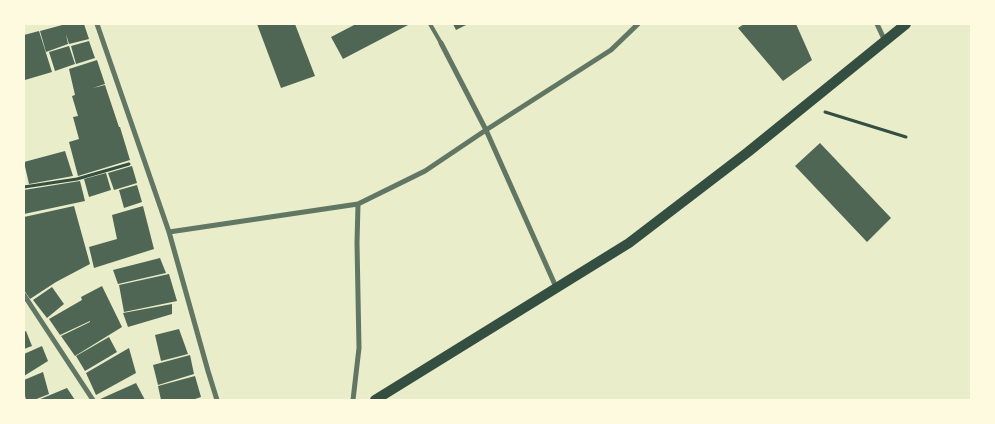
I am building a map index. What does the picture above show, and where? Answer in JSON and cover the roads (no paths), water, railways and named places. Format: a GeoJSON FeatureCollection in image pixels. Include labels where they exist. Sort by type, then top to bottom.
{"type":"FeatureCollection","features":[{"type":"Feature","properties":{"kind":"main road"},"geometry":{"type":"LineString","coordinates":[[374,400],[629,243],[748,152],[906,24]]}},
{"type":"Feature","properties":{"kind":"street"},"geometry":{"type":"LineString","coordinates":[[97,24],[169,232],[217,400]]}},
{"type":"Feature","properties":{"kind":"street"},"geometry":{"type":"LineString","coordinates":[[169,232],[358,204],[425,171],[611,50],[638,24]]}},
{"type":"Feature","properties":{"kind":"street"},"geometry":{"type":"LineString","coordinates":[[877,24],[885,41]]}},
{"type":"Feature","properties":{"kind":"street"},"geometry":{"type":"LineString","coordinates":[[441,43],[486,130],[556,287]]}},
{"type":"Feature","properties":{"kind":"street"},"geometry":{"type":"LineString","coordinates":[[353,400],[359,348],[358,204]]}},
{"type":"Feature","properties":{"kind":"street"},"geometry":{"type":"LineString","coordinates":[[24,295],[93,400]]}},
{"type":"Feature","properties":{"kind":"lane"},"geometry":{"type":"LineString","coordinates":[[430,24],[441,43]]}}]}
